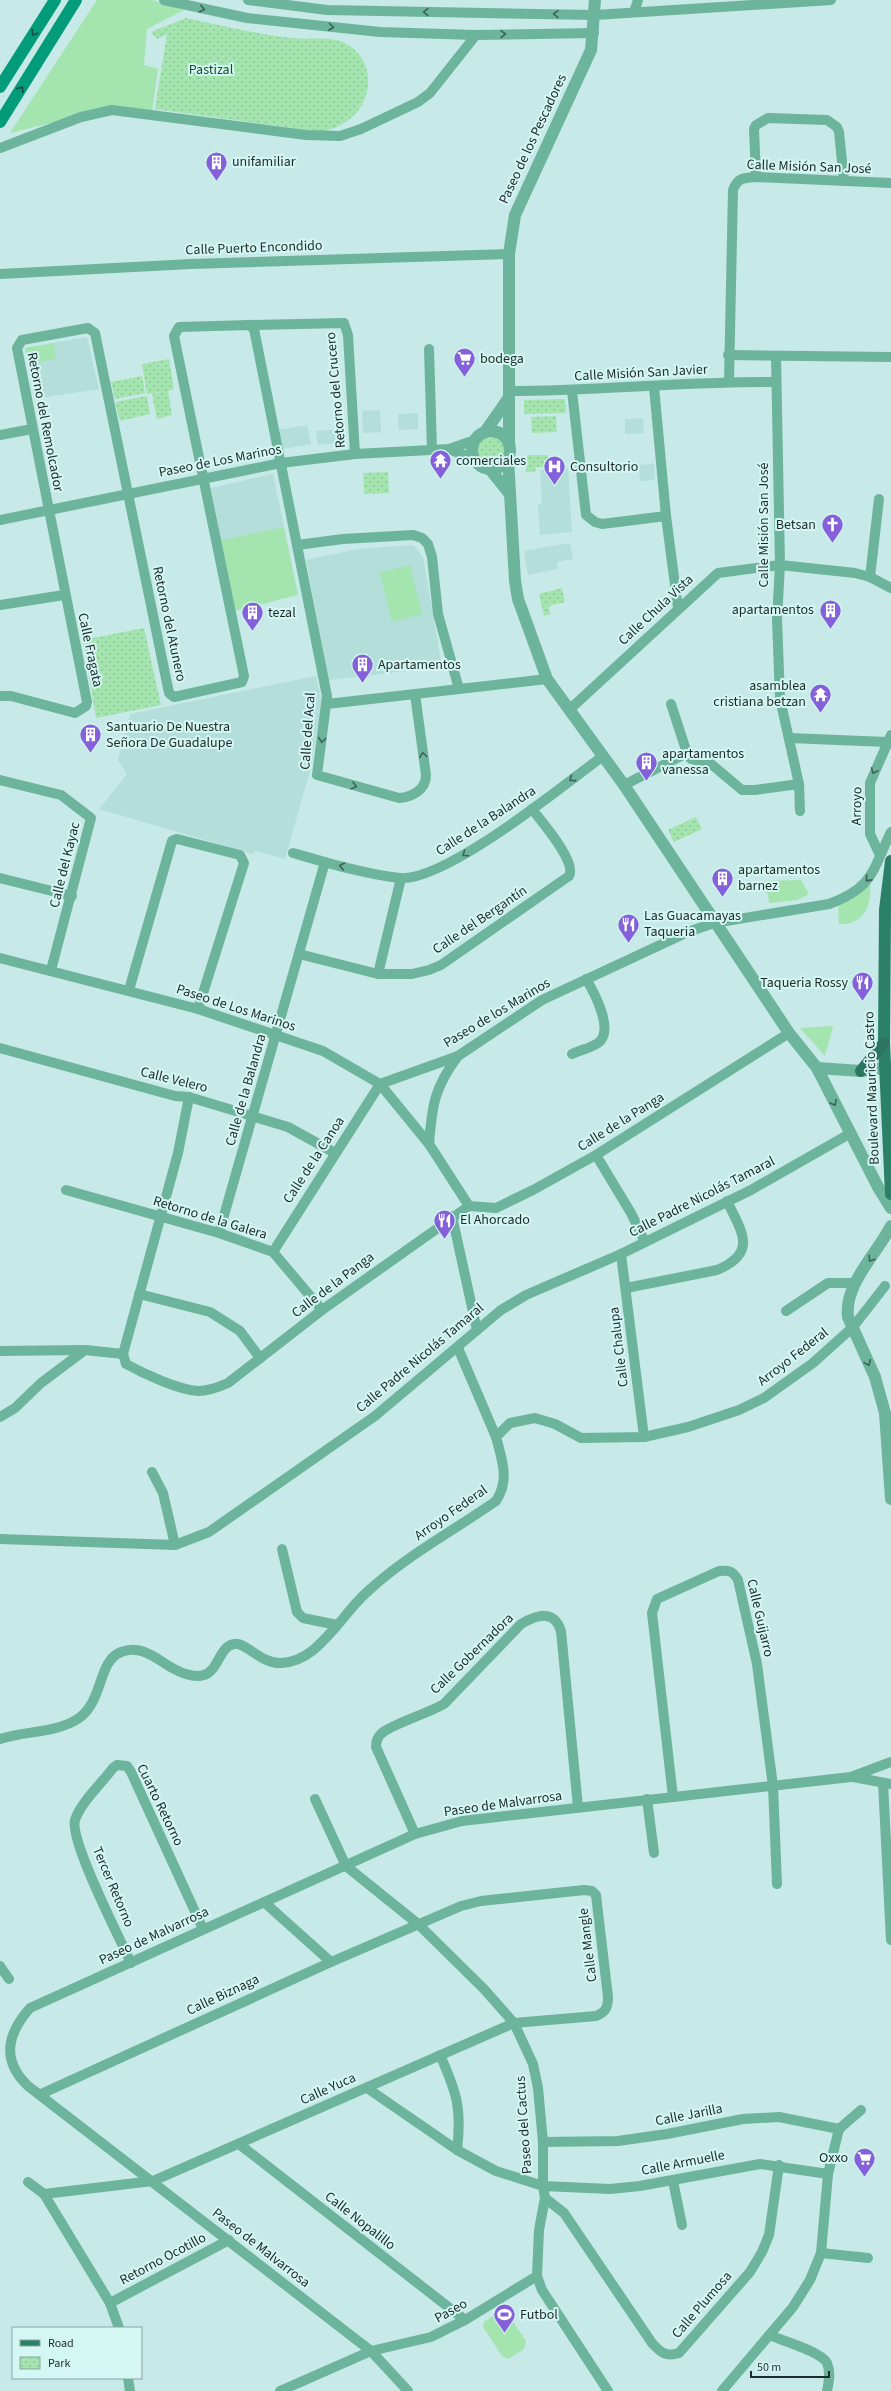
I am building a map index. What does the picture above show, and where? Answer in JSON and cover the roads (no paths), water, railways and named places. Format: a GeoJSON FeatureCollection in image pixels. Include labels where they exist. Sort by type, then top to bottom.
{"type":"FeatureCollection","features":[{"type":"Feature","properties":{"kind":"highway"},"geometry":{"type":"LineString","coordinates":[[861,1070],[884,1043]]}},
{"type":"Feature","properties":{"kind":"main road"},"geometry":{"type":"LineString","coordinates":[[0,87],[55,0]]}},
{"type":"Feature","properties":{"kind":"main road"},"geometry":{"type":"LineString","coordinates":[[0,122],[76,0]]}},
{"type":"Feature","properties":{"kind":"main road","name":"Boulevard Mauricio Castro"},"geometry":{"type":"LineString","coordinates":[[891,861],[885,910],[884,1043],[888,1068],[891,1194]]}},
{"type":"Feature","properties":{"kind":"street"},"geometry":{"type":"LineString","coordinates":[[164,0],[247,18],[380,32],[476,35],[594,33]]}},
{"type":"Feature","properties":{"kind":"street"},"geometry":{"type":"LineString","coordinates":[[248,0],[327,10],[595,15],[828,0]]}},
{"type":"Feature","properties":{"kind":"street","name":"Paseo de los Pescadores"},"geometry":{"type":"LineString","coordinates":[[509,444],[509,254],[515,215],[521,198],[591,50],[594,33],[595,0]]}},
{"type":"Feature","properties":{"kind":"street"},"geometry":{"type":"LineString","coordinates":[[634,12],[638,0]]}},
{"type":"Feature","properties":{"kind":"street"},"geometry":{"type":"LineString","coordinates":[[0,148],[81,117],[112,110],[306,135],[340,136],[361,129],[418,102],[430,93],[476,35]]}},
{"type":"Feature","properties":{"kind":"street"},"geometry":{"type":"LineString","coordinates":[[756,177],[754,129],[756,125],[768,118],[826,120],[837,127],[839,132],[844,181]]}},
{"type":"Feature","properties":{"kind":"street","name":"Calle Misión San José"},"geometry":{"type":"LineString","coordinates":[[729,381],[728,355],[734,190],[740,178],[756,177],[891,183]]}},
{"type":"Feature","properties":{"kind":"street","name":"Calle Puerto Encondido"},"geometry":{"type":"LineString","coordinates":[[0,274],[191,264],[509,254]]}},
{"type":"Feature","properties":{"kind":"street","name":"Retorno del Crucero"},"geometry":{"type":"LineString","coordinates":[[249,325],[344,324],[348,335],[356,454]]}},
{"type":"Feature","properties":{"kind":"street"},"geometry":{"type":"LineString","coordinates":[[204,478],[175,332],[179,327],[249,325]]}},
{"type":"Feature","properties":{"kind":"street","name":"Calle del Acal"},"geometry":{"type":"LineString","coordinates":[[249,325],[254,329],[327,704],[317,775],[398,798],[406,797],[419,791],[426,780],[415,694]]}},
{"type":"Feature","properties":{"kind":"street","name":"Retorno del Remolcador"},"geometry":{"type":"LineString","coordinates":[[48,511],[18,345],[22,340],[88,328],[92,329],[95,333],[126,493]]}},
{"type":"Feature","properties":{"kind":"street"},"geometry":{"type":"LineString","coordinates":[[429,349],[432,450]]}},
{"type":"Feature","properties":{"kind":"street"},"geometry":{"type":"LineString","coordinates":[[728,355],[891,357]]}},
{"type":"Feature","properties":{"kind":"street","name":"Calle Misión San José"},"geometry":{"type":"LineString","coordinates":[[776,356],[780,564],[777,619],[780,699],[799,784],[800,811]]}},
{"type":"Feature","properties":{"kind":"street","name":"Calle Misión San Javier"},"geometry":{"type":"LineString","coordinates":[[508,395],[654,387],[729,381],[776,382]]}},
{"type":"Feature","properties":{"kind":"street"},"geometry":{"type":"LineString","coordinates":[[654,387],[666,516],[678,608]]}},
{"type":"Feature","properties":{"kind":"street"},"geometry":{"type":"LineString","coordinates":[[572,391],[586,514],[595,522],[602,524],[666,516]]}},
{"type":"Feature","properties":{"kind":"street"},"geometry":{"type":"LineString","coordinates":[[508,395],[486,432],[475,440],[472,446],[474,459],[478,464],[489,468],[509,493]]}},
{"type":"Feature","properties":{"kind":"street"},"geometry":{"type":"LineString","coordinates":[[0,435],[32,429]]}},
{"type":"Feature","properties":{"kind":"street"},"geometry":{"type":"LineString","coordinates":[[486,432],[497,432],[502,435],[509,444],[509,493],[515,581],[518,599],[547,679],[624,785],[714,923],[789,1033],[817,1068],[878,1187],[891,1208]]}},
{"type":"Feature","properties":{"kind":"street","name":"Paseo de Los Marinos"},"geometry":{"type":"LineString","coordinates":[[0,520],[48,511],[126,493],[281,463],[356,454],[448,449],[475,440]]}},
{"type":"Feature","properties":{"kind":"street","name":"Paseo de Los Marinos"},"geometry":{"type":"LineString","coordinates":[[448,449],[474,459]]}},
{"type":"Feature","properties":{"kind":"street"},"geometry":{"type":"LineString","coordinates":[[489,468],[502,465],[508,458]]}},
{"type":"Feature","properties":{"kind":"street","name":"Retorno del Atunero"},"geometry":{"type":"LineString","coordinates":[[126,493],[169,693],[174,697],[239,685],[244,676],[204,478]]}},
{"type":"Feature","properties":{"kind":"street"},"geometry":{"type":"LineString","coordinates":[[870,577],[879,498]]}},
{"type":"Feature","properties":{"kind":"street","name":"Calle Fragata"},"geometry":{"type":"LineString","coordinates":[[0,696],[11,696],[66,712],[75,712],[86,706],[87,702],[48,511]]}},
{"type":"Feature","properties":{"kind":"street"},"geometry":{"type":"LineString","coordinates":[[297,545],[343,539],[413,535],[422,538],[428,544],[432,557],[438,614],[459,689]]}},
{"type":"Feature","properties":{"kind":"street","name":"Calle Chula Vista"},"geometry":{"type":"LineString","coordinates":[[569,710],[678,608],[718,573],[780,564],[843,571],[870,577],[891,588]]}},
{"type":"Feature","properties":{"kind":"street"},"geometry":{"type":"LineString","coordinates":[[0,605],[64,595]]}},
{"type":"Feature","properties":{"kind":"street"},"geometry":{"type":"LineString","coordinates":[[327,704],[547,679]]}},
{"type":"Feature","properties":{"kind":"street"},"geometry":{"type":"LineString","coordinates":[[671,704],[687,753],[691,759],[711,764],[742,790],[755,790],[799,784]]}},
{"type":"Feature","properties":{"kind":"street"},"geometry":{"type":"LineString","coordinates":[[789,738],[889,739]]}},
{"type":"Feature","properties":{"kind":"street","name":"Arroyo"},"geometry":{"type":"LineString","coordinates":[[880,855],[870,834],[870,783],[889,739]]}},
{"type":"Feature","properties":{"kind":"street"},"geometry":{"type":"LineString","coordinates":[[624,785],[687,753]]}},
{"type":"Feature","properties":{"kind":"street","name":"Calle de la Balandra"},"geometry":{"type":"LineString","coordinates":[[293,853],[325,862],[401,878],[420,876],[450,864],[532,809],[603,756]]}},
{"type":"Feature","properties":{"kind":"street","name":"Calle del Kayac"},"geometry":{"type":"LineString","coordinates":[[0,780],[61,795],[91,818],[72,896],[51,970]]}},
{"type":"Feature","properties":{"kind":"street","name":"Calle del Bergantín"},"geometry":{"type":"LineString","coordinates":[[299,954],[378,974],[412,974],[441,965],[569,876],[571,868],[569,861],[532,809]]}},
{"type":"Feature","properties":{"kind":"street","name":"Paseo de los Marinos"},"geometry":{"type":"LineString","coordinates":[[380,1084],[458,1056],[542,1000],[688,932],[714,923],[829,904],[842,899],[858,890],[872,875],[891,832]]}},
{"type":"Feature","properties":{"kind":"street"},"geometry":{"type":"LineString","coordinates":[[129,990],[172,841],[177,839],[240,855],[244,863],[198,1009]]}},
{"type":"Feature","properties":{"kind":"street","name":"Calle de la Balandra"},"geometry":{"type":"LineString","coordinates":[[220,1233],[325,862]]}},
{"type":"Feature","properties":{"kind":"street"},"geometry":{"type":"LineString","coordinates":[[0,878],[72,896]]}},
{"type":"Feature","properties":{"kind":"street"},"geometry":{"type":"LineString","coordinates":[[378,974],[401,878]]}},
{"type":"Feature","properties":{"kind":"street","name":"Paseo de Los Marinos"},"geometry":{"type":"LineString","coordinates":[[0,958],[198,1009],[323,1051],[380,1084],[429,1144],[469,1206]]}},
{"type":"Feature","properties":{"kind":"street"},"geometry":{"type":"LineString","coordinates":[[572,1054],[598,1042],[604,1034],[604,1018],[586,979]]}},
{"type":"Feature","properties":{"kind":"street","name":"Calle de la Panga"},"geometry":{"type":"LineString","coordinates":[[123,1354],[126,1364],[137,1370],[161,1380],[198,1391],[214,1389],[228,1384],[322,1310],[452,1216],[469,1206],[496,1208],[511,1202],[596,1155],[789,1033]]}},
{"type":"Feature","properties":{"kind":"street","name":"Calle Velero"},"geometry":{"type":"LineString","coordinates":[[0,1048],[175,1096],[189,1097],[253,1116],[288,1127],[335,1153]]}},
{"type":"Feature","properties":{"kind":"street","name":"Paseo de Los Marinos"},"geometry":{"type":"LineString","coordinates":[[429,1144],[432,1114],[438,1086],[458,1056]]}},
{"type":"Feature","properties":{"kind":"street"},"geometry":{"type":"LineString","coordinates":[[817,1068],[861,1070],[888,1068]]}},
{"type":"Feature","properties":{"kind":"street","name":"Calle de la Canoa"},"geometry":{"type":"LineString","coordinates":[[272,1252],[380,1084]]}},
{"type":"Feature","properties":{"kind":"street"},"geometry":{"type":"LineString","coordinates":[[0,1350],[85,1350],[123,1354],[178,1153],[189,1097]]}},
{"type":"Feature","properties":{"kind":"street","name":"Calle Padre Nicolás Tamaral"},"geometry":{"type":"LineString","coordinates":[[0,1539],[175,1545],[196,1538],[228,1520],[375,1416],[458,1348],[501,1310],[526,1295],[622,1254],[727,1201],[851,1133]]}},
{"type":"Feature","properties":{"kind":"street"},"geometry":{"type":"LineString","coordinates":[[596,1155],[631,1213],[645,1242]]}},
{"type":"Feature","properties":{"kind":"street","name":"Retorno de la Galera"},"geometry":{"type":"LineString","coordinates":[[66,1190],[220,1233],[272,1252],[322,1310]]}},
{"type":"Feature","properties":{"kind":"street"},"geometry":{"type":"LineString","coordinates":[[626,1288],[717,1270],[728,1266],[745,1246],[743,1234],[727,1201]]}},
{"type":"Feature","properties":{"kind":"street"},"geometry":{"type":"LineString","coordinates":[[452,1216],[477,1330]]}},
{"type":"Feature","properties":{"kind":"street"},"geometry":{"type":"LineString","coordinates":[[891,1226],[856,1283],[847,1309],[853,1327],[875,1377],[885,1413],[891,1499]]}},
{"type":"Feature","properties":{"kind":"street","name":"Calle Chalupa"},"geometry":{"type":"LineString","coordinates":[[622,1254],[644,1437]]}},
{"type":"Feature","properties":{"kind":"street"},"geometry":{"type":"LineString","coordinates":[[786,1311],[806,1296],[828,1283],[856,1283]]}},
{"type":"Feature","properties":{"kind":"street","name":"Arroyo Federal"},"geometry":{"type":"LineString","coordinates":[[0,1739],[58,1726],[76,1720],[89,1708],[97,1696],[100,1680],[108,1662],[119,1652],[139,1649],[185,1674],[195,1676],[207,1674],[216,1668],[222,1654],[228,1646],[234,1644],[243,1646],[262,1660],[271,1663],[291,1662],[311,1653],[366,1593],[402,1563],[496,1501],[505,1484],[504,1468],[496,1437],[510,1423],[534,1418],[555,1424],[581,1438],[644,1437],[688,1427],[739,1410],[764,1398],[813,1363],[853,1327],[885,1286]]}},
{"type":"Feature","properties":{"kind":"street"},"geometry":{"type":"LineString","coordinates":[[139,1294],[216,1315],[240,1331],[260,1358]]}},
{"type":"Feature","properties":{"kind":"street"},"geometry":{"type":"LineString","coordinates":[[458,1348],[496,1437]]}},
{"type":"Feature","properties":{"kind":"street"},"geometry":{"type":"LineString","coordinates":[[0,1417],[85,1350]]}},
{"type":"Feature","properties":{"kind":"street"},"geometry":{"type":"LineString","coordinates":[[152,1472],[163,1493],[175,1545]]}},
{"type":"Feature","properties":{"kind":"street"},"geometry":{"type":"LineString","coordinates":[[282,1549],[297,1612],[303,1618],[337,1625]]}},
{"type":"Feature","properties":{"kind":"street","name":"Calle Guijarro"},"geometry":{"type":"LineString","coordinates":[[673,1797],[652,1613],[653,1605],[657,1599],[719,1571],[728,1570],[734,1573],[738,1580],[757,1664],[773,1786]]}},
{"type":"Feature","properties":{"kind":"street","name":"Calle Gobernadora"},"geometry":{"type":"LineString","coordinates":[[415,1834],[376,1747],[376,1741],[383,1732],[431,1712],[444,1704],[521,1624],[535,1617],[549,1617],[558,1622],[561,1631],[578,1807]]}},
{"type":"Feature","properties":{"kind":"street","name":"Paseo de Malvarrosa"},"geometry":{"type":"LineString","coordinates":[[408,2391],[371,2351],[20,2078],[5,2060],[17,2022],[30,2008],[415,1834],[462,1821],[851,1777],[891,1762]]}},
{"type":"Feature","properties":{"kind":"street","name":"Cuarto Retorno"},"geometry":{"type":"LineString","coordinates":[[75,1822],[79,1812],[113,1768],[117,1765],[127,1766],[203,1929]]}},
{"type":"Feature","properties":{"kind":"street","name":"Paseo de Malvarrosa"},"geometry":{"type":"LineString","coordinates":[[851,1777],[887,1784]]}},
{"type":"Feature","properties":{"kind":"street"},"geometry":{"type":"LineString","coordinates":[[887,1784],[890,1940]]}},
{"type":"Feature","properties":{"kind":"street"},"geometry":{"type":"LineString","coordinates":[[773,1786],[777,1884]]}},
{"type":"Feature","properties":{"kind":"street"},"geometry":{"type":"LineString","coordinates":[[315,1799],[346,1866]]}},
{"type":"Feature","properties":{"kind":"street"},"geometry":{"type":"LineString","coordinates":[[647,1800],[654,1853]]}},
{"type":"Feature","properties":{"kind":"street","name":"Tercer Retorno"},"geometry":{"type":"LineString","coordinates":[[75,1822],[76,1836],[96,1888],[131,1963]]}},
{"type":"Feature","properties":{"kind":"street","name":"Paseo del Cactus"},"geometry":{"type":"LineString","coordinates":[[346,1866],[418,1924],[484,1989],[514,2023],[533,2064],[538,2088],[543,2142],[542,2186],[545,2198],[538,2230],[537,2276],[542,2290],[608,2391]]}},
{"type":"Feature","properties":{"kind":"street","name":"Calle Mangle"},"geometry":{"type":"LineString","coordinates":[[418,1924],[461,1906],[481,1901],[584,1890],[592,1891],[596,1895],[608,2007],[604,2013],[596,2016],[514,2023]]}},
{"type":"Feature","properties":{"kind":"street"},"geometry":{"type":"LineString","coordinates":[[264,1902],[331,1962]]}},
{"type":"Feature","properties":{"kind":"street","name":"Calle Biznaga"},"geometry":{"type":"LineString","coordinates":[[41,2094],[418,1924]]}},
{"type":"Feature","properties":{"kind":"street"},"geometry":{"type":"LineString","coordinates":[[0,1966],[9,1979]]}},
{"type":"Feature","properties":{"kind":"street","name":"Calle Yuca"},"geometry":{"type":"LineString","coordinates":[[153,2181],[514,2023]]}},
{"type":"Feature","properties":{"kind":"street"},"geometry":{"type":"LineString","coordinates":[[440,2055],[456,2092],[459,2112],[457,2150]]}},
{"type":"Feature","properties":{"kind":"street","name":"Calle Armuelle"},"geometry":{"type":"LineString","coordinates":[[367,2088],[457,2150],[496,2171],[542,2186],[610,2189],[673,2181],[740,2166],[760,2164],[779,2165],[828,2174]]}},
{"type":"Feature","properties":{"kind":"street"},"geometry":{"type":"LineString","coordinates":[[722,2391],[793,2307],[806,2287],[821,2253],[828,2174],[839,2129],[861,2110]]}},
{"type":"Feature","properties":{"kind":"street","name":"Calle Jarilla"},"geometry":{"type":"LineString","coordinates":[[543,2142],[618,2141],[667,2134],[743,2119],[772,2117],[805,2120],[839,2129]]}},
{"type":"Feature","properties":{"kind":"street","name":"Calle Nopalillo"},"geometry":{"type":"LineString","coordinates":[[239,2144],[465,2320]]}},
{"type":"Feature","properties":{"kind":"street","name":"Calle Plumosa"},"geometry":{"type":"LineString","coordinates":[[545,2198],[564,2213],[652,2343],[660,2352],[669,2356],[679,2353],[750,2272],[762,2252],[768,2235],[779,2165]]}},
{"type":"Feature","properties":{"kind":"street"},"geometry":{"type":"LineString","coordinates":[[44,2194],[153,2181]]}},
{"type":"Feature","properties":{"kind":"street"},"geometry":{"type":"LineString","coordinates":[[673,2181],[682,2225]]}},
{"type":"Feature","properties":{"kind":"street","name":"Retorno Ocotillo"},"geometry":{"type":"LineString","coordinates":[[28,2182],[44,2194],[110,2303],[119,2327]]}},
{"type":"Feature","properties":{"kind":"street","name":"Retorno Ocotillo"},"geometry":{"type":"LineString","coordinates":[[110,2303],[229,2240]]}},
{"type":"Feature","properties":{"kind":"street"},"geometry":{"type":"LineString","coordinates":[[821,2253],[868,2258]]}},
{"type":"Feature","properties":{"kind":"street","name":"Paseo"},"geometry":{"type":"LineString","coordinates":[[280,2391],[371,2351],[431,2337],[465,2320],[537,2276]]}},
{"type":"Feature","properties":{"kind":"street"},"geometry":{"type":"LineString","coordinates":[[769,2335],[817,2354],[827,2361],[830,2372],[826,2389]]}},
{"type":"Feature","properties":{"kind":"street"},"geometry":{"type":"LineString","coordinates":[[128,2379],[130,2391]]}},
{"type":"Feature","properties":{"kind":"place","name":"unifamiliar"},"geometry":{"type":"Point","coordinates":[217,182]}},
{"type":"Feature","properties":{"kind":"place","name":"bodega"},"geometry":{"type":"Point","coordinates":[464,378]}},
{"type":"Feature","properties":{"kind":"place","name":"comerciales"},"geometry":{"type":"Point","coordinates":[440,480]}},
{"type":"Feature","properties":{"kind":"place","name":"Consultorio"},"geometry":{"type":"Point","coordinates":[555,486]}},
{"type":"Feature","properties":{"kind":"place","name":"Betsan"},"geometry":{"type":"Point","coordinates":[832,544]}},
{"type":"Feature","properties":{"kind":"place","name":"apartamentos"},"geometry":{"type":"Point","coordinates":[830,630]}},
{"type":"Feature","properties":{"kind":"place","name":"tezal"},"geometry":{"type":"Point","coordinates":[253,632]}},
{"type":"Feature","properties":{"kind":"place","name":"Apartamentos"},"geometry":{"type":"Point","coordinates":[362,684]}},
{"type":"Feature","properties":{"kind":"place","name":"asamblea cristiana betzan"},"geometry":{"type":"Point","coordinates":[821,714]}},
{"type":"Feature","properties":{"kind":"place","name":"Santuario De Nuestra Señora De Guadalupe"},"geometry":{"type":"Point","coordinates":[90,754]}},
{"type":"Feature","properties":{"kind":"place","name":"apartamentos vanessa"},"geometry":{"type":"Point","coordinates":[647,782]}},
{"type":"Feature","properties":{"kind":"place","name":"apartamentos barnez"},"geometry":{"type":"Point","coordinates":[723,898]}},
{"type":"Feature","properties":{"kind":"place","name":"Las Guacamayas Taqueria"},"geometry":{"type":"Point","coordinates":[628,944]}},
{"type":"Feature","properties":{"kind":"place","name":"Taqueria Rossy"},"geometry":{"type":"Point","coordinates":[863,1002]}},
{"type":"Feature","properties":{"kind":"place","name":"El Ahorcado"},"geometry":{"type":"Point","coordinates":[445,1240]}},
{"type":"Feature","properties":{"kind":"place","name":"Oxxo"},"geometry":{"type":"Point","coordinates":[864,2178]}},
{"type":"Feature","properties":{"kind":"place","name":"Futbol"},"geometry":{"type":"Point","coordinates":[505,2334]}},
{"type":"Feature","properties":{"kind":"park label","name":"Pastizal"},"geometry":{"type":"Point","coordinates":[211,70]}}]}
